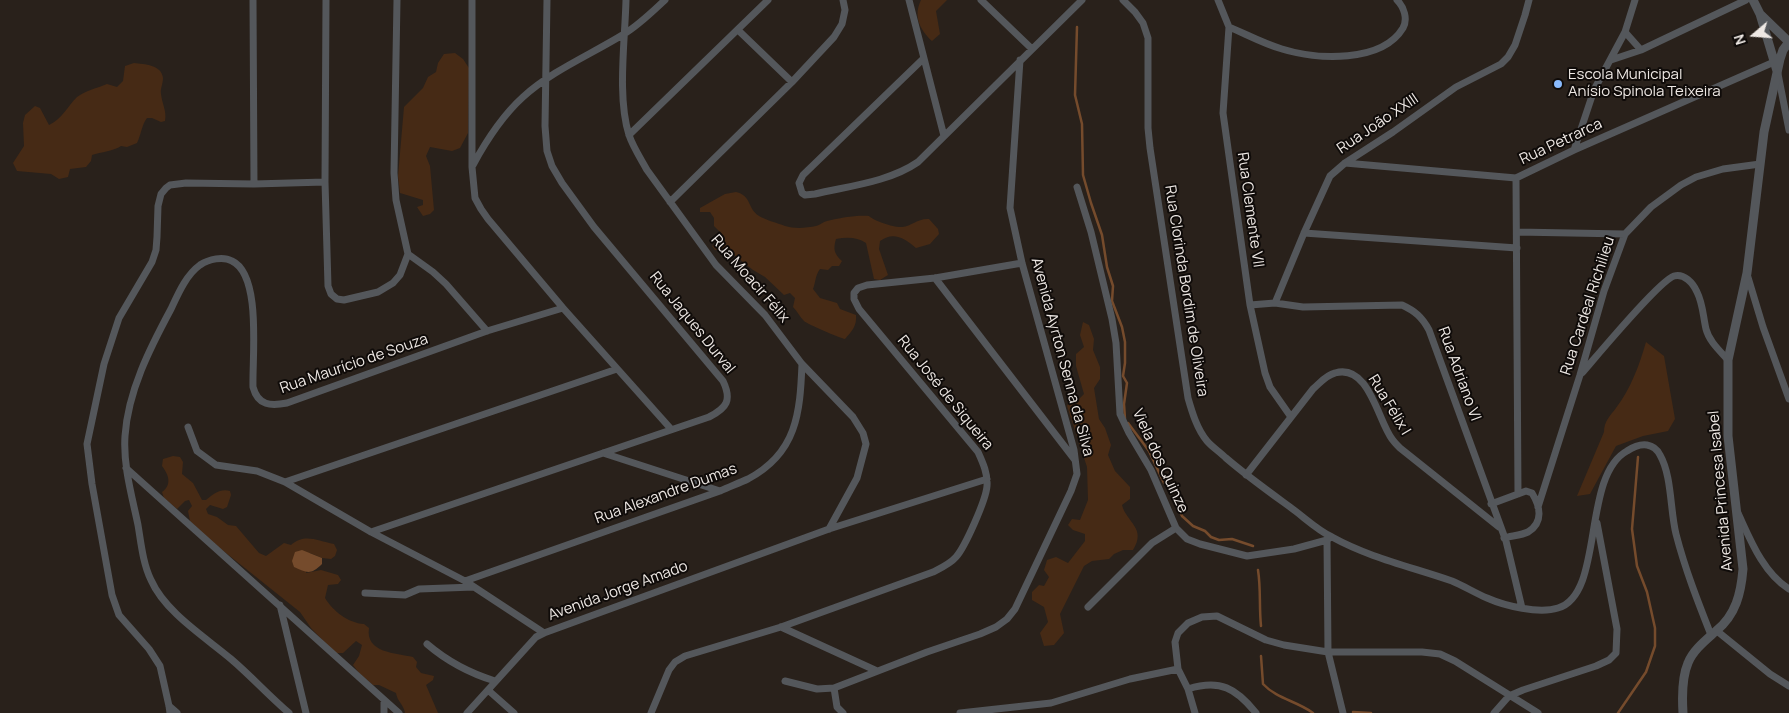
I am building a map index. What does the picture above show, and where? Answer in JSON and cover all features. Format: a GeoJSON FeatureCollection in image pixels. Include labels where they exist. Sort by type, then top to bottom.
{"type":"FeatureCollection","features":[{"type":"Feature","properties":{"kind":"street"},"geometry":{"type":"LineString","coordinates":[[253,0],[254,184]]}},
{"type":"Feature","properties":{"kind":"street"},"geometry":{"type":"LineString","coordinates":[[326,0],[325,182],[328,286],[331,294],[337,299],[344,300],[378,292],[393,283],[400,275],[408,254],[396,200],[394,173],[397,0]]}},
{"type":"Feature","properties":{"kind":"street"},"geometry":{"type":"LineString","coordinates":[[472,0],[472,167],[475,198],[481,209],[563,308],[671,429]]}},
{"type":"Feature","properties":{"kind":"street","name":"Rua Jaques Durval"},"geometry":{"type":"LineString","coordinates":[[371,532],[709,417],[720,411],[726,404],[728,396],[723,382],[594,227],[552,166],[547,152],[545,126],[548,0]]}},
{"type":"Feature","properties":{"kind":"street","name":"Rua Moacir Félix"},"geometry":{"type":"LineString","coordinates":[[626,0],[623,108],[629,135],[647,170],[716,265],[765,315],[802,364],[853,417],[863,433],[866,444],[857,478],[829,529]]}},
{"type":"Feature","properties":{"kind":"street"},"geometry":{"type":"LineString","coordinates":[[472,167],[485,143],[522,97],[546,79],[625,34],[665,0]]}},
{"type":"Feature","properties":{"kind":"street"},"geometry":{"type":"LineString","coordinates":[[629,135],[768,0]]}},
{"type":"Feature","properties":{"kind":"street"},"geometry":{"type":"LineString","coordinates":[[670,202],[792,82],[834,37],[842,24],[845,10],[843,0]]}},
{"type":"Feature","properties":{"kind":"street"},"geometry":{"type":"LineString","coordinates":[[909,0],[944,136]]}},
{"type":"Feature","properties":{"kind":"street"},"geometry":{"type":"LineString","coordinates":[[981,0],[1032,48]]}},
{"type":"Feature","properties":{"kind":"street"},"geometry":{"type":"LineString","coordinates":[[923,59],[803,175],[799,183],[802,193],[815,194],[892,176],[918,162],[1082,0]]}},
{"type":"Feature","properties":{"kind":"street","name":"Rua Clorinda Bordim de Oliveira"},"geometry":{"type":"LineString","coordinates":[[1123,0],[1143,23],[1148,38],[1148,128],[1150,148],[1188,398],[1192,413],[1206,441],[1246,475],[1329,538],[1383,559],[1454,582],[1489,599],[1522,608],[1544,611],[1559,608],[1570,602],[1581,585],[1596,520],[1598,502],[1612,465],[1621,454],[1633,447],[1645,444],[1656,448],[1661,455],[1665,467],[1676,533],[1685,564],[1714,633]]}},
{"type":"Feature","properties":{"kind":"street","name":"Rua Clemente VII"},"geometry":{"type":"LineString","coordinates":[[1218,0],[1229,27],[1223,113],[1250,305],[1264,373],[1270,386],[1291,417]]}},
{"type":"Feature","properties":{"kind":"street"},"geometry":{"type":"LineString","coordinates":[[1229,27],[1281,49],[1299,54],[1325,57],[1350,55],[1374,50],[1387,44],[1399,35],[1406,24],[1405,13],[1397,0]]}},
{"type":"Feature","properties":{"kind":"street","name":"Rua João XXIII"},"geometry":{"type":"LineString","coordinates":[[1275,303],[1330,176],[1345,163],[1393,132],[1456,87],[1501,64],[1515,45],[1526,15],[1528,0]]}},
{"type":"Feature","properties":{"kind":"street"},"geometry":{"type":"LineString","coordinates":[[1574,150],[1594,90],[1625,32],[1635,0]]}},
{"type":"Feature","properties":{"kind":"street"},"geometry":{"type":"LineString","coordinates":[[1611,60],[1641,50],[1746,0]]}},
{"type":"Feature","properties":{"kind":"street"},"geometry":{"type":"LineString","coordinates":[[1753,0],[1763,18],[1777,61],[1777,71],[1789,130]]}},
{"type":"Feature","properties":{"kind":"street"},"geometry":{"type":"LineString","coordinates":[[1763,18],[1789,42],[1777,61]]}},
{"type":"Feature","properties":{"kind":"street"},"geometry":{"type":"LineString","coordinates":[[738,30],[792,82]]}},
{"type":"Feature","properties":{"kind":"street"},"geometry":{"type":"LineString","coordinates":[[1625,32],[1641,50]]}},
{"type":"Feature","properties":{"kind":"street","name":"Avenida Ayrton Senna da Silva"},"geometry":{"type":"LineString","coordinates":[[785,681],[817,689],[834,688],[996,627],[1014,609],[1071,491],[1077,474],[1076,462],[1022,263],[1010,208],[1020,60]]}},
{"type":"Feature","properties":{"kind":"street","name":"Rua Petrarca"},"geometry":{"type":"LineString","coordinates":[[1345,163],[1516,178],[1574,150],[1777,61]]}},
{"type":"Feature","properties":{"kind":"street","name":"Avenida Princesa Isabel"},"geometry":{"type":"LineString","coordinates":[[1684,711],[1684,676],[1688,662],[1696,650],[1732,614],[1741,586],[1743,569],[1728,436],[1728,360],[1747,273],[1764,132],[1777,71]]}},
{"type":"Feature","properties":{"kind":"street","name":"Rua Cardeal Richilieu"},"geometry":{"type":"LineString","coordinates":[[1538,507],[1580,375],[1604,291],[1625,234],[1651,207],[1688,181],[1717,170],[1760,164]]}},
{"type":"Feature","properties":{"kind":"street"},"geometry":{"type":"LineString","coordinates":[[1516,178],[1518,494]]}},
{"type":"Feature","properties":{"kind":"street"},"geometry":{"type":"LineString","coordinates":[[177,713],[170,709],[160,666],[149,649],[119,615],[112,595],[92,484],[87,444],[104,364],[119,318],[152,262],[156,250],[158,206],[161,194],[166,188],[170,185],[186,183],[325,182]]}},
{"type":"Feature","properties":{"kind":"street","name":"Viela dos Quinze"},"geometry":{"type":"LineString","coordinates":[[1077,187],[1092,232],[1112,319],[1116,343],[1120,414],[1151,470],[1176,528],[1187,540],[1247,556],[1294,548],[1329,538]]}},
{"type":"Feature","properties":{"kind":"street"},"geometry":{"type":"LineString","coordinates":[[1517,232],[1625,234]]}},
{"type":"Feature","properties":{"kind":"street"},"geometry":{"type":"LineString","coordinates":[[1304,233],[1517,248]]}},
{"type":"Feature","properties":{"kind":"street"},"geometry":{"type":"LineString","coordinates":[[408,254],[446,284],[487,331]]}},
{"type":"Feature","properties":{"kind":"street","name":"Rua Maurício de Souza"},"geometry":{"type":"LineString","coordinates":[[289,713],[233,661],[173,611],[162,599],[150,580],[126,468],[125,435],[128,417],[147,355],[191,274],[200,265],[212,260],[227,259],[234,261],[242,270],[250,285],[253,320],[254,393],[266,404],[274,405],[287,403],[487,331],[563,308]]}},
{"type":"Feature","properties":{"kind":"street","name":"Rua José de Siqueira"},"geometry":{"type":"LineString","coordinates":[[651,713],[669,670],[675,662],[685,656],[781,627],[932,572],[956,557],[980,510],[987,488],[984,464],[978,452],[859,309],[854,299],[854,293],[858,288],[867,285],[935,278],[1022,263]]}},
{"type":"Feature","properties":{"kind":"street"},"geometry":{"type":"LineString","coordinates":[[1747,273],[1763,327],[1789,400]]}},
{"type":"Feature","properties":{"kind":"street"},"geometry":{"type":"LineString","coordinates":[[1580,375],[1666,280],[1675,276],[1683,276],[1696,290],[1701,301],[1706,330],[1711,340],[1728,360]]}},
{"type":"Feature","properties":{"kind":"street"},"geometry":{"type":"LineString","coordinates":[[935,278],[1076,462]]}},
{"type":"Feature","properties":{"kind":"street","name":"Rua Adriano VI"},"geometry":{"type":"LineString","coordinates":[[1250,305],[1275,303],[1303,307],[1402,305],[1414,311],[1423,319],[1429,330],[1504,538],[1522,608]]}},
{"type":"Feature","properties":{"kind":"street","name":"Rua Alexandre Dumas"},"geometry":{"type":"LineString","coordinates":[[465,581],[720,491],[757,473],[773,462],[787,444],[796,422],[800,402],[802,364]]}},
{"type":"Feature","properties":{"kind":"street"},"geometry":{"type":"LineString","coordinates":[[285,482],[617,369]]}},
{"type":"Feature","properties":{"kind":"street","name":"Rua Félix I"},"geometry":{"type":"LineString","coordinates":[[1246,475],[1313,389],[1325,378],[1336,372],[1346,372],[1357,377],[1366,386],[1391,438],[1400,448],[1500,527]]}},
{"type":"Feature","properties":{"kind":"street","name":"Avenida Jorge Amado"},"geometry":{"type":"LineString","coordinates":[[188,427],[197,451],[216,465],[257,471],[285,482],[371,532],[465,581],[544,633],[829,529],[987,479]]}},
{"type":"Feature","properties":{"kind":"street"},"geometry":{"type":"LineString","coordinates":[[602,452],[720,491]]}},
{"type":"Feature","properties":{"kind":"street"},"geometry":{"type":"LineString","coordinates":[[126,468],[399,713]]}},
{"type":"Feature","properties":{"kind":"street"},"geometry":{"type":"LineString","coordinates":[[1492,504],[1526,491],[1532,493],[1537,502],[1540,516],[1536,524],[1528,532],[1504,538]]}},
{"type":"Feature","properties":{"kind":"street"},"geometry":{"type":"LineString","coordinates":[[1737,510],[1756,551],[1769,570],[1788,586]]}},
{"type":"Feature","properties":{"kind":"street"},"geometry":{"type":"LineString","coordinates":[[1494,713],[1509,696],[1596,666],[1609,660],[1616,653],[1617,629],[1596,520]]}},
{"type":"Feature","properties":{"kind":"street"},"geometry":{"type":"LineString","coordinates":[[1088,607],[1152,543],[1176,528]]}},
{"type":"Feature","properties":{"kind":"street"},"geometry":{"type":"LineString","coordinates":[[1329,538],[1328,652],[1343,713]]}},
{"type":"Feature","properties":{"kind":"street"},"geometry":{"type":"LineString","coordinates":[[365,593],[405,595],[419,589],[474,587]]}},
{"type":"Feature","properties":{"kind":"street"},"geometry":{"type":"LineString","coordinates":[[280,605],[306,713]]}},
{"type":"Feature","properties":{"kind":"street"},"geometry":{"type":"LineString","coordinates":[[1195,713],[1188,688],[1178,669],[1175,642],[1178,632],[1188,623],[1202,617],[1217,616],[1266,640],[1284,645],[1328,652],[1422,652],[1440,654],[1455,661],[1538,713]]}},
{"type":"Feature","properties":{"kind":"street"},"geometry":{"type":"LineString","coordinates":[[781,627],[877,671]]}},
{"type":"Feature","properties":{"kind":"street"},"geometry":{"type":"LineString","coordinates":[[467,713],[536,637],[544,633]]}},
{"type":"Feature","properties":{"kind":"street"},"geometry":{"type":"LineString","coordinates":[[1714,633],[1789,686]]}},
{"type":"Feature","properties":{"kind":"street"},"geometry":{"type":"LineString","coordinates":[[428,644],[460,668],[495,681]]}},
{"type":"Feature","properties":{"kind":"street"},"geometry":{"type":"LineString","coordinates":[[960,713],[1051,703],[1130,679],[1178,669]]}},
{"type":"Feature","properties":{"kind":"street"},"geometry":{"type":"LineString","coordinates":[[1188,688],[1203,684],[1226,687],[1238,694],[1256,713]]}},
{"type":"Feature","properties":{"kind":"street"},"geometry":{"type":"LineString","coordinates":[[834,688],[837,706],[843,713]]}},
{"type":"Feature","properties":{"kind":"street"},"geometry":{"type":"LineString","coordinates":[[488,690],[514,713]]}},
{"type":"Feature","properties":{"kind":"street"},"geometry":{"type":"LineString","coordinates":[[384,700],[384,713]]}},
{"type":"Feature","properties":{"kind":"shaded area"},"geometry":{"type":"Polygon","coordinates":[[[921,0],[947,0],[936,11],[940,34],[932,41],[924,32],[919,22],[918,12],[921,0]]]}},
{"type":"Feature","properties":{"kind":"shaded area"},"geometry":{"type":"Polygon","coordinates":[[[455,53],[463,59],[469,68],[468,133],[460,148],[452,151],[430,147],[426,156],[430,166],[434,210],[430,214],[423,216],[417,207],[423,205],[423,200],[400,193],[398,176],[404,107],[423,88],[428,77],[436,72],[438,63],[444,54],[455,53]]]}},
{"type":"Feature","properties":{"kind":"shaded area"},"geometry":{"type":"Polygon","coordinates":[[[134,63],[152,66],[162,74],[161,92],[165,121],[161,122],[147,118],[137,143],[92,155],[91,161],[86,167],[70,169],[68,177],[59,179],[51,174],[17,171],[13,163],[24,146],[23,123],[25,115],[35,106],[40,108],[49,125],[61,116],[77,97],[87,91],[107,84],[117,87],[123,81],[125,66],[134,63]]]}},
{"type":"Feature","properties":{"kind":"shaded area"},"geometry":{"type":"Polygon","coordinates":[[[736,192],[745,196],[755,213],[759,216],[789,227],[809,227],[826,221],[853,216],[869,216],[880,222],[899,227],[929,219],[938,229],[939,234],[930,244],[916,248],[908,241],[894,236],[880,241],[879,249],[888,275],[880,280],[874,279],[866,243],[852,238],[836,239],[835,251],[842,261],[839,266],[832,266],[828,270],[820,269],[813,289],[820,298],[837,303],[840,309],[856,315],[855,325],[845,339],[804,321],[793,307],[795,298],[790,293],[784,295],[765,277],[728,250],[715,250],[712,246],[723,241],[722,234],[714,226],[714,218],[710,212],[700,212],[700,208],[725,194],[736,192]]]}},
{"type":"Feature","properties":{"kind":"shaded area"},"geometry":{"type":"Polygon","coordinates":[[[1083,322],[1089,325],[1094,339],[1093,350],[1100,367],[1100,379],[1094,388],[1099,419],[1105,428],[1111,445],[1108,455],[1115,471],[1130,487],[1130,499],[1122,505],[1138,536],[1133,550],[1123,550],[1114,554],[1109,559],[1092,561],[1084,566],[1060,614],[1064,633],[1054,645],[1044,646],[1040,633],[1048,622],[1044,607],[1032,600],[1032,592],[1039,585],[1044,586],[1049,577],[1044,570],[1047,560],[1056,557],[1068,563],[1085,541],[1085,534],[1073,530],[1068,525],[1072,519],[1080,520],[1088,500],[1087,467],[1067,406],[1071,398],[1078,400],[1084,394],[1076,366],[1076,354],[1084,347],[1080,335],[1083,322]]]}},
{"type":"Feature","properties":{"kind":"shaded area"},"geometry":{"type":"Polygon","coordinates":[[[1646,342],[1664,356],[1675,419],[1668,431],[1643,436],[1616,446],[1590,494],[1577,496],[1604,432],[1606,422],[1630,385],[1646,342]]]}},
{"type":"Feature","properties":{"kind":"shaded area"},"geometry":{"type":"Polygon","coordinates":[[[173,456],[180,457],[183,462],[182,474],[193,483],[202,500],[206,500],[220,491],[230,491],[231,495],[227,507],[223,509],[210,505],[206,509],[208,514],[217,517],[228,525],[236,526],[259,553],[266,556],[284,543],[291,545],[301,539],[334,544],[337,550],[335,556],[331,559],[322,558],[310,553],[306,573],[321,570],[338,575],[341,580],[338,584],[328,585],[325,598],[332,607],[341,616],[364,624],[369,628],[369,636],[372,643],[377,647],[391,653],[413,657],[417,662],[416,667],[421,673],[434,676],[433,680],[426,685],[438,713],[405,713],[396,693],[379,685],[373,685],[353,665],[359,656],[362,645],[356,641],[343,653],[335,653],[311,628],[300,612],[206,537],[190,521],[188,511],[192,506],[189,500],[185,501],[177,509],[164,498],[162,492],[167,486],[168,480],[162,466],[163,459],[173,456]]]}},
{"type":"Feature","properties":{"kind":"shaded area"},"geometry":{"type":"Polygon","coordinates":[[[302,550],[322,558],[322,564],[309,572],[294,567],[292,561],[295,552],[302,550]]]}},
{"type":"Feature","properties":{"kind":"waterway"},"geometry":{"type":"LineString","coordinates":[[1077,27],[1075,95],[1082,124],[1083,175],[1102,235],[1107,267],[1113,286],[1112,301],[1122,327],[1125,342],[1123,376],[1127,383],[1124,404],[1125,419]]}},
{"type":"Feature","properties":{"kind":"waterway"},"geometry":{"type":"LineString","coordinates":[[1128,423],[1149,451],[1164,483]]}},
{"type":"Feature","properties":{"kind":"waterway"},"geometry":{"type":"LineString","coordinates":[[1618,713],[1646,672],[1655,646],[1655,628],[1647,592],[1637,566],[1632,529],[1638,457]]}},
{"type":"Feature","properties":{"kind":"waterway"},"geometry":{"type":"LineString","coordinates":[[1176,505],[1182,516],[1193,526],[1205,531],[1211,537],[1219,540],[1232,539],[1253,546]]}},
{"type":"Feature","properties":{"kind":"waterway"},"geometry":{"type":"LineString","coordinates":[[1258,570],[1261,626]]}},
{"type":"Feature","properties":{"kind":"waterway"},"geometry":{"type":"LineString","coordinates":[[1261,656],[1263,684],[1274,693],[1313,713]]}},
{"type":"Feature","properties":{"kind":"waterway"},"geometry":{"type":"LineString","coordinates":[[1353,712],[1371,713]]}},
{"type":"Feature","properties":{"kind":"place","name":"Escola Municipal Anísio Spinola Teixeira"},"geometry":{"type":"Point","coordinates":[1558,84]}}]}
